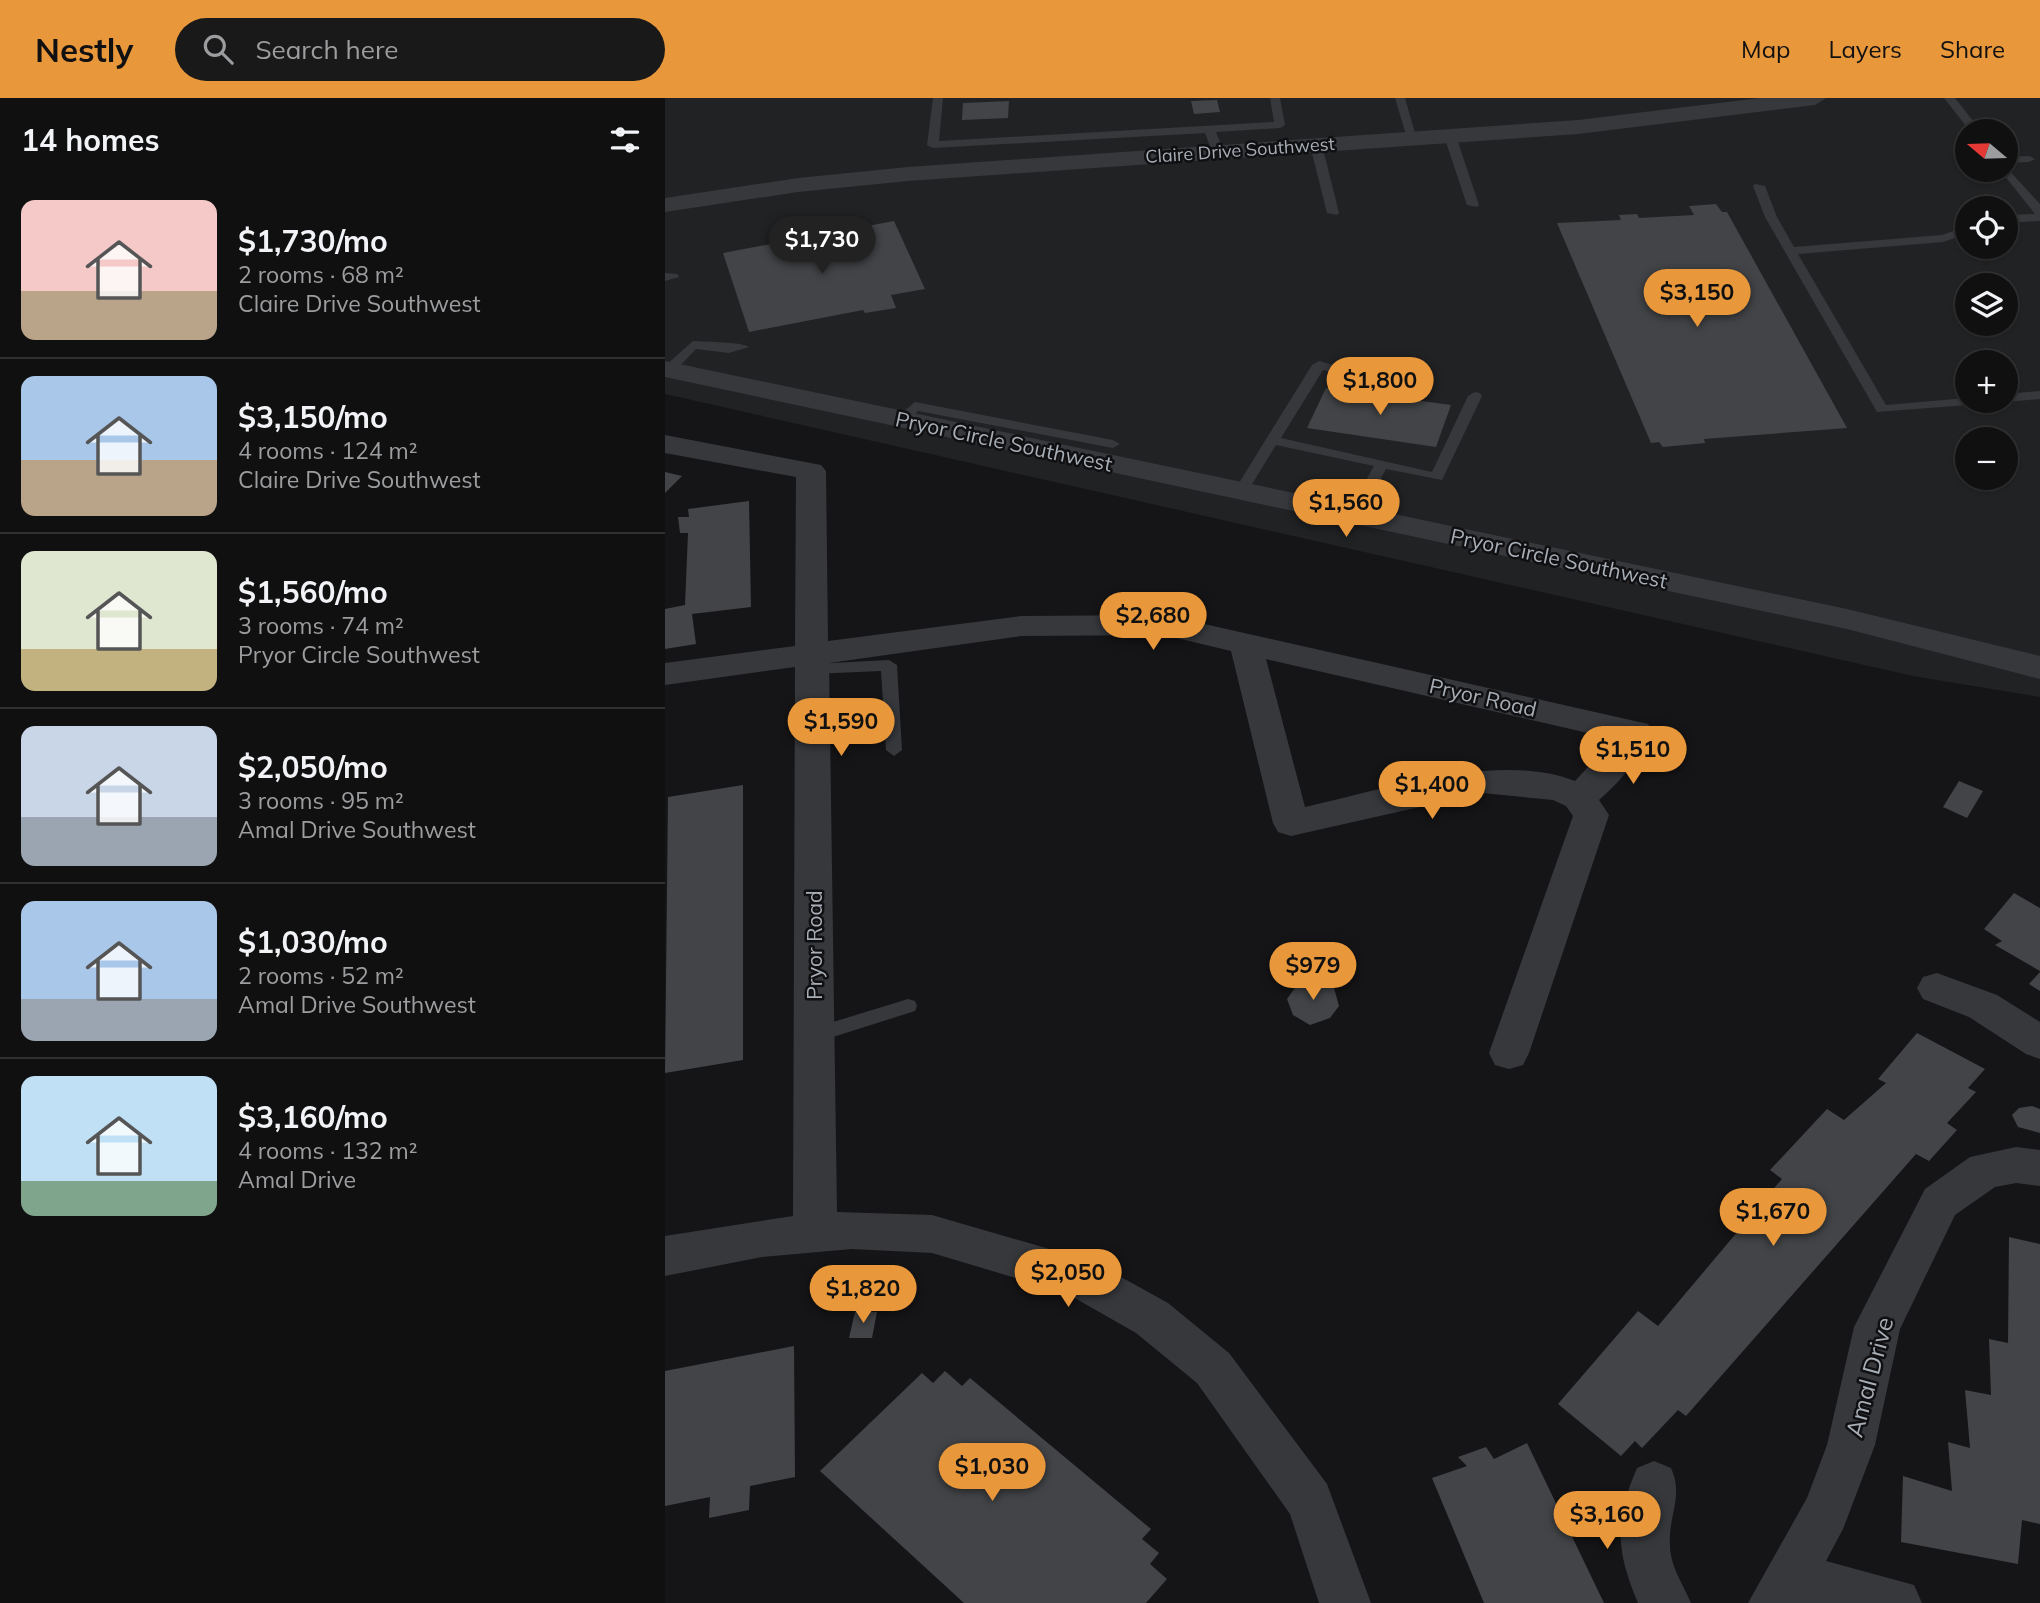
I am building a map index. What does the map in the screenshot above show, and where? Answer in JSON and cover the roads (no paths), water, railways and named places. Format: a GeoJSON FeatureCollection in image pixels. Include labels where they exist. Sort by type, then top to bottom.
{"type":"FeatureCollection","features":[{"type":"Feature","properties":{"kind":"street","name":"Claire Drive Southwest"},"geometry":{"type":"LineString","coordinates":[[665,205],[798,185],[908,174],[1578,127],[1815,98]]}},
{"type":"Feature","properties":{"kind":"street","name":"Pryor Circle Southwest"},"geometry":{"type":"LineString","coordinates":[[666,369],[903,419],[1110,448],[1241,491],[1847,619],[2018,660],[2040,668]]}},
{"type":"Feature","properties":{"kind":"street","name":"Pryor Road"},"geometry":{"type":"LineString","coordinates":[[665,443],[811,471],[815,1233]]}},
{"type":"Feature","properties":{"kind":"street","name":"Pryor Road"},"geometry":{"type":"LineString","coordinates":[[665,674],[812,663],[1021,626],[1164,625],[1636,732],[1627,749],[1601,780],[1579,797]]}},
{"type":"Feature","properties":{"kind":"street"},"geometry":{"type":"LineString","coordinates":[[1245,643],[1291,823],[1482,780],[1559,788],[1579,797],[1591,815],[1509,1052]]}},
{"type":"Feature","properties":{"kind":"street"},"geometry":{"type":"LineString","coordinates":[[1937,988],[1983,1006],[2040,1043]]}},
{"type":"Feature","properties":{"kind":"street","name":"Amal Drive"},"geometry":{"type":"LineString","coordinates":[[1896,1603],[1781,1590],[1826,1512],[1851,1445],[1877,1327],[1940,1202],[1985,1170],[2016,1165],[2040,1168]]}},
{"type":"Feature","properties":{"kind":"street"},"geometry":{"type":"LineString","coordinates":[[665,1256],[762,1238],[852,1230],[932,1234],[1078,1276],[1152,1318],[1213,1368],[1310,1501],[1345,1603]]}},
{"type":"Feature","properties":{"kind":"street"},"geometry":{"type":"LineString","coordinates":[[1654,1485],[1641,1544],[1652,1580],[1665,1603]]}},
{"type":"Feature","properties":{"kind":"lane"},"geometry":{"type":"LineString","coordinates":[[938,98],[933,145],[1280,125],[1275,98]]}},
{"type":"Feature","properties":{"kind":"lane"},"geometry":{"type":"LineString","coordinates":[[1400,98],[1413,138]]}},
{"type":"Feature","properties":{"kind":"lane"},"geometry":{"type":"LineString","coordinates":[[1949,98],[1966,119]]}},
{"type":"Feature","properties":{"kind":"lane"},"geometry":{"type":"LineString","coordinates":[[1209,129],[1218,152]]}},
{"type":"Feature","properties":{"kind":"lane"},"geometry":{"type":"LineString","coordinates":[[1450,136],[1473,205]]}},
{"type":"Feature","properties":{"kind":"lane"},"geometry":{"type":"LineString","coordinates":[[1316,145],[1333,213]]}},
{"type":"Feature","properties":{"kind":"lane"},"geometry":{"type":"LineString","coordinates":[[2018,159],[2029,159]]}},
{"type":"Feature","properties":{"kind":"lane"},"geometry":{"type":"LineString","coordinates":[[2015,182],[2040,214],[2018,217]]}},
{"type":"Feature","properties":{"kind":"lane"},"geometry":{"type":"LineString","coordinates":[[1759,186],[1771,217],[1882,409],[1955,403]]}},
{"type":"Feature","properties":{"kind":"lane"},"geometry":{"type":"LineString","coordinates":[[1791,251],[1943,239],[1955,234]]}},
{"type":"Feature","properties":{"kind":"lane"},"geometry":{"type":"LineString","coordinates":[[666,369],[693,345],[729,349],[743,347]]}},
{"type":"Feature","properties":{"kind":"lane"},"geometry":{"type":"LineString","coordinates":[[1241,491],[1319,365],[1344,370]]}},
{"type":"Feature","properties":{"kind":"lane"},"geometry":{"type":"LineString","coordinates":[[2018,397],[2040,395]]}},
{"type":"Feature","properties":{"kind":"lane"},"geometry":{"type":"LineString","coordinates":[[1272,440],[1437,477],[1475,396]]}},
{"type":"Feature","properties":{"kind":"lane"},"geometry":{"type":"LineString","coordinates":[[1354,514],[1382,464]]}},
{"type":"Feature","properties":{"kind":"lane"},"geometry":{"type":"LineString","coordinates":[[812,663],[889,664],[894,750]]}},
{"type":"Feature","properties":{"kind":"lane"},"geometry":{"type":"LineString","coordinates":[[814,1035],[908,1006]]}}]}
